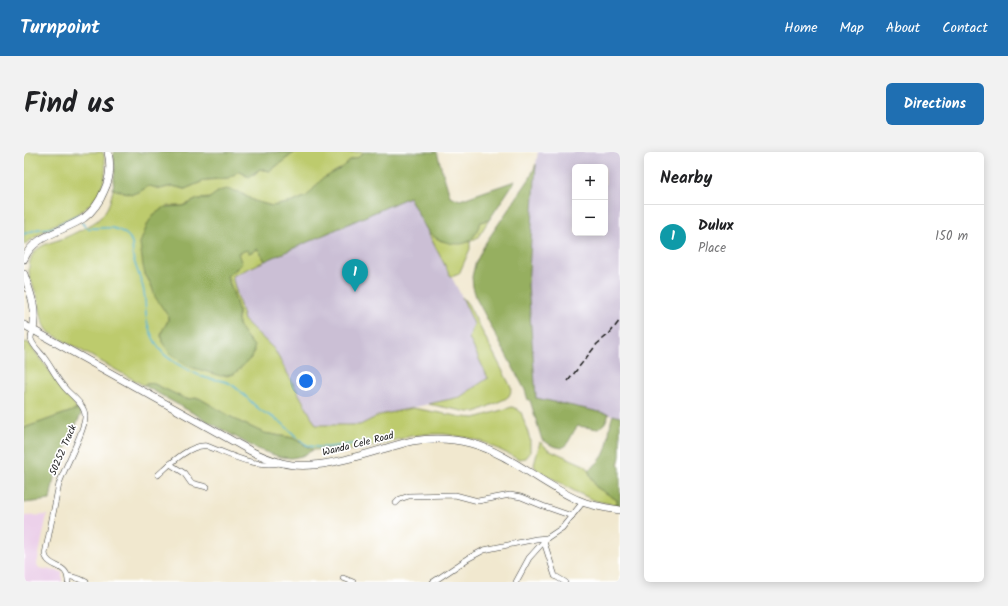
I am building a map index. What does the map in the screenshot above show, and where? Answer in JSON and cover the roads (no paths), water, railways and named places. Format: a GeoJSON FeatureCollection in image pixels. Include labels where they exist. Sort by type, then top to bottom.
{"type":"FeatureCollection","features":[{"type":"Feature","properties":{"kind":"street"},"geometry":{"type":"LineString","coordinates":[[24,259],[27,252],[37,242],[84,218],[100,200],[108,182],[110,172],[108,152]]}},
{"type":"Feature","properties":{"kind":"street"},"geometry":{"type":"LineString","coordinates":[[24,274],[34,307],[35,315],[33,330]]}},
{"type":"Feature","properties":{"kind":"street","name":"Wanda Cele Road"},"geometry":{"type":"LineString","coordinates":[[24,325],[252,452],[283,463],[300,465],[320,464],[412,441],[449,439],[471,443],[491,451],[583,502],[620,510]]}},
{"type":"Feature","properties":{"kind":"street","name":"50252 Track"},"geometry":{"type":"LineString","coordinates":[[33,330],[31,338],[34,345],[43,355],[62,385],[82,406],[85,414],[82,429],[62,472],[45,554],[48,561],[61,568],[68,579]]}},
{"type":"Feature","properties":{"kind":"street"},"geometry":{"type":"LineString","coordinates":[[158,475],[170,464],[192,449],[202,445],[252,463],[271,465],[283,463]]}},
{"type":"Feature","properties":{"kind":"street"},"geometry":{"type":"LineString","coordinates":[[170,464],[184,473],[190,483],[208,487]]}},
{"type":"Feature","properties":{"kind":"street"},"geometry":{"type":"LineString","coordinates":[[396,503],[400,499],[409,496],[455,496],[478,501],[515,495],[572,516]]}},
{"type":"Feature","properties":{"kind":"street"},"geometry":{"type":"LineString","coordinates":[[516,582],[529,558],[545,540],[562,528],[583,502]]}},
{"type":"Feature","properties":{"kind":"street"},"geometry":{"type":"LineString","coordinates":[[433,582],[464,560],[484,550],[536,539],[545,540]]}},
{"type":"Feature","properties":{"kind":"street"},"geometry":{"type":"LineString","coordinates":[[545,540],[555,576],[565,582]]}},
{"type":"Feature","properties":{"kind":"street"},"geometry":{"type":"LineString","coordinates":[[343,578],[353,582]]}},
{"type":"Feature","properties":{"kind":"street"},"geometry":{"type":"LineString","coordinates":[[68,579],[80,579],[86,582]]}},
{"type":"Feature","properties":{"kind":"waterway"},"geometry":{"type":"LineString","coordinates":[[24,234],[38,229],[53,228],[78,216]]}},
{"type":"Feature","properties":{"kind":"waterway"},"geometry":{"type":"LineString","coordinates":[[82,223],[87,228],[116,229],[127,235],[131,240],[133,257],[145,296],[146,317],[149,328],[165,356],[182,367],[201,376],[229,383],[259,409],[279,421],[307,445],[313,447],[329,447],[370,441]]}},
{"type":"Feature","properties":{"kind":"railway"},"geometry":{"type":"LineString","coordinates":[[568,381],[597,344],[610,333],[620,320]]}},
{"type":"Feature","properties":{"kind":"place","name":"Dulux"},"geometry":{"type":"Point","coordinates":[355,292]}}]}
